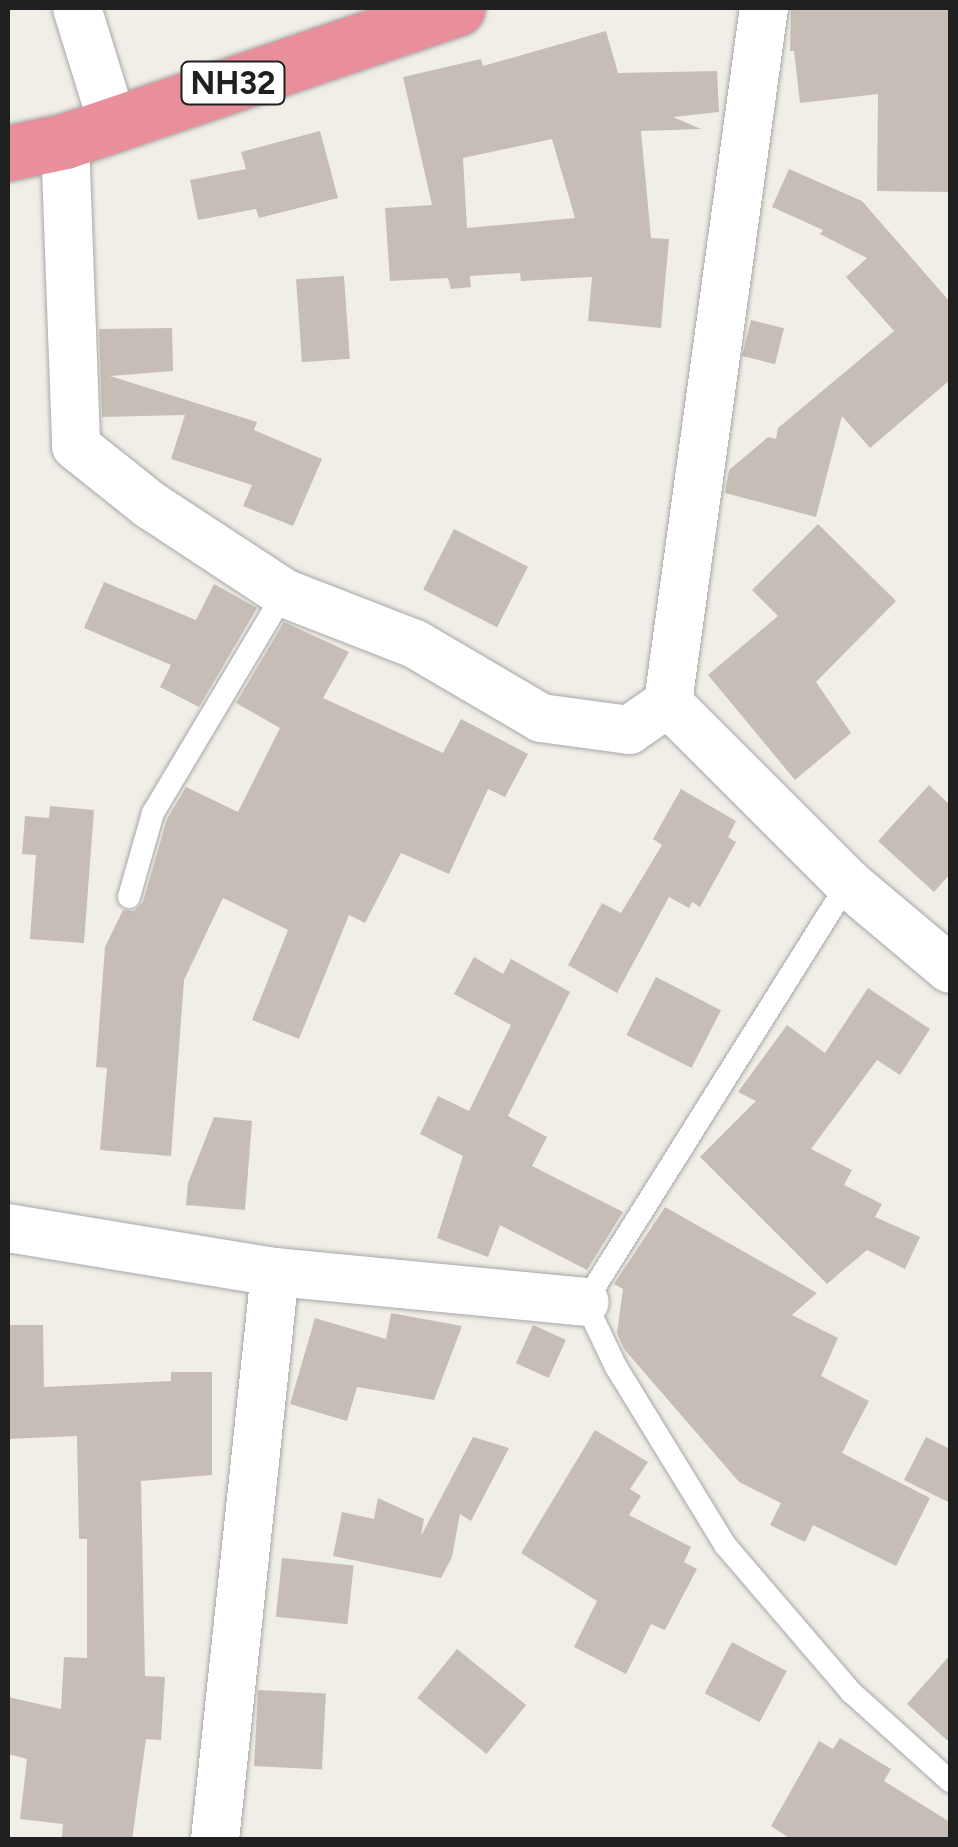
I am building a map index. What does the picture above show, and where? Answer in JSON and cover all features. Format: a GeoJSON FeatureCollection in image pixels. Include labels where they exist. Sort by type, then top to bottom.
{"type":"FeatureCollection","features":[{"type":"Feature","properties":{"kind":"highway","name":"NH32"},"geometry":{"type":"LineString","coordinates":[[8,153],[89,132],[457,8]]}},
{"type":"Feature","properties":{"kind":"street"},"geometry":{"type":"LineString","coordinates":[[76,8],[89,132],[76,446],[150,504],[284,593],[415,644],[541,718],[629,730],[668,704],[764,8]]}},
{"type":"Feature","properties":{"kind":"street"},"geometry":{"type":"LineString","coordinates":[[668,704],[848,882],[950,969]]}},
{"type":"Feature","properties":{"kind":"street"},"geometry":{"type":"LineString","coordinates":[[8,1228],[275,1272],[585,1302]]}},
{"type":"Feature","properties":{"kind":"street"},"geometry":{"type":"LineString","coordinates":[[216,1840],[275,1272]]}},
{"type":"Feature","properties":{"kind":"lane"},"geometry":{"type":"LineString","coordinates":[[129,897],[153,813],[284,593]]}},
{"type":"Feature","properties":{"kind":"lane"},"geometry":{"type":"LineString","coordinates":[[848,882],[585,1302],[616,1367],[725,1546],[851,1692],[950,1781]]}},
{"type":"Feature","properties":{"kind":"building"},"geometry":{"type":"Polygon","coordinates":[[[791,8],[950,8],[950,192],[877,191],[878,94],[800,103],[794,51],[790,51],[791,8]]]}},
{"type":"Feature","properties":{"kind":"building"},"geometry":{"type":"Polygon","coordinates":[[[606,31],[618,73],[717,71],[719,112],[673,117],[701,129],[641,131],[651,238],[669,239],[661,328],[588,321],[592,277],[521,281],[520,273],[470,276],[471,287],[451,289],[448,278],[390,281],[385,208],[432,205],[403,77],[481,59],[483,66],[606,31]],[[552,139],[463,158],[467,228],[575,218],[552,139]]]}},
{"type":"Feature","properties":{"kind":"building"},"geometry":{"type":"Polygon","coordinates":[[[320,131],[338,198],[259,218],[256,209],[198,220],[190,180],[246,169],[241,152],[320,131]]]}},
{"type":"Feature","properties":{"kind":"building"},"geometry":{"type":"Polygon","coordinates":[[[789,169],[862,201],[950,302],[950,380],[870,448],[842,416],[816,517],[725,493],[729,470],[768,437],[776,439],[778,428],[894,331],[846,277],[867,258],[820,234],[823,230],[772,207],[789,169]]]}},
{"type":"Feature","properties":{"kind":"building"},"geometry":{"type":"Polygon","coordinates":[[[344,276],[350,359],[302,362],[296,279],[344,276]]]}},
{"type":"Feature","properties":{"kind":"building"},"geometry":{"type":"Polygon","coordinates":[[[751,320],[784,328],[775,364],[742,356],[751,320]]]}},
{"type":"Feature","properties":{"kind":"building"},"geometry":{"type":"Polygon","coordinates":[[[172,328],[173,371],[110,376],[257,422],[254,430],[322,459],[293,526],[243,506],[252,485],[171,459],[185,415],[102,417],[99,329],[172,328]]]}},
{"type":"Feature","properties":{"kind":"building"},"geometry":{"type":"Polygon","coordinates":[[[818,524],[896,601],[816,682],[851,733],[795,780],[708,675],[778,616],[752,590],[818,524]]]}},
{"type":"Feature","properties":{"kind":"building"},"geometry":{"type":"Polygon","coordinates":[[[454,529],[528,567],[497,627],[423,590],[454,529]]]}},
{"type":"Feature","properties":{"kind":"building"},"geometry":{"type":"Polygon","coordinates":[[[104,582],[196,620],[214,584],[257,608],[199,707],[160,687],[171,665],[84,628],[104,582]]]}},
{"type":"Feature","properties":{"kind":"building"},"geometry":{"type":"Polygon","coordinates":[[[284,622],[349,652],[323,698],[443,753],[461,719],[528,754],[505,797],[488,789],[449,874],[401,853],[365,923],[349,915],[299,1039],[252,1020],[288,930],[223,898],[184,980],[171,1156],[100,1150],[107,1068],[96,1067],[105,947],[123,910],[134,911],[143,902],[167,819],[186,787],[238,812],[280,728],[236,703],[284,622]]]}},
{"type":"Feature","properties":{"kind":"building"},"geometry":{"type":"Polygon","coordinates":[[[929,785],[950,805],[950,874],[934,892],[878,841],[929,785]]]}},
{"type":"Feature","properties":{"kind":"building"},"geometry":{"type":"Polygon","coordinates":[[[681,789],[736,821],[728,837],[736,842],[700,907],[692,902],[689,908],[669,897],[617,993],[568,965],[602,903],[621,913],[662,845],[653,839],[681,789]]]}},
{"type":"Feature","properties":{"kind":"building"},"geometry":{"type":"Polygon","coordinates":[[[50,806],[94,810],[84,943],[30,939],[36,855],[22,854],[25,816],[49,818],[50,806]]]}},
{"type":"Feature","properties":{"kind":"building"},"geometry":{"type":"Polygon","coordinates":[[[474,957],[503,974],[511,959],[570,992],[508,1116],[547,1137],[532,1166],[623,1212],[587,1270],[500,1225],[488,1257],[437,1238],[463,1156],[420,1134],[438,1096],[469,1111],[511,1025],[454,994],[474,957]]]}},
{"type":"Feature","properties":{"kind":"building"},"geometry":{"type":"Polygon","coordinates":[[[656,977],[721,1010],[692,1068],[626,1035],[656,977]]]}},
{"type":"Feature","properties":{"kind":"building"},"geometry":{"type":"Polygon","coordinates":[[[868,988],[930,1029],[900,1075],[877,1060],[811,1149],[852,1170],[844,1185],[882,1204],[875,1217],[920,1237],[905,1269],[867,1250],[827,1284],[700,1157],[756,1101],[738,1092],[787,1025],[825,1053],[868,988]]]}},
{"type":"Feature","properties":{"kind":"building"},"geometry":{"type":"Polygon","coordinates":[[[214,1117],[252,1121],[245,1210],[186,1205],[188,1183],[214,1117]]]}},
{"type":"Feature","properties":{"kind":"building"},"geometry":{"type":"Polygon","coordinates":[[[665,1207],[817,1293],[792,1315],[838,1338],[821,1376],[869,1401],[842,1453],[930,1498],[896,1566],[813,1525],[805,1542],[770,1525],[781,1503],[739,1482],[624,1349],[617,1333],[623,1289],[614,1284],[665,1207]]]}},
{"type":"Feature","properties":{"kind":"building"},"geometry":{"type":"Polygon","coordinates":[[[391,1313],[462,1326],[434,1400],[357,1387],[347,1421],[290,1404],[315,1318],[386,1339],[391,1313]]]}},
{"type":"Feature","properties":{"kind":"building"},"geometry":{"type":"Polygon","coordinates":[[[8,1325],[43,1325],[44,1387],[171,1381],[171,1372],[212,1372],[212,1475],[141,1481],[145,1676],[165,1677],[161,1740],[146,1739],[132,1840],[62,1837],[63,1824],[20,1819],[27,1759],[8,1754],[8,1697],[61,1709],[64,1657],[87,1658],[87,1539],[79,1539],[77,1436],[8,1439],[8,1325]]]}},
{"type":"Feature","properties":{"kind":"building"},"geometry":{"type":"Polygon","coordinates":[[[533,1325],[566,1340],[549,1378],[516,1363],[533,1325]]]}},
{"type":"Feature","properties":{"kind":"building"},"geometry":{"type":"Polygon","coordinates":[[[595,1430],[648,1462],[630,1489],[641,1496],[629,1515],[691,1547],[684,1562],[697,1569],[665,1630],[651,1624],[626,1674],[574,1647],[597,1601],[521,1553],[595,1430]]]}},
{"type":"Feature","properties":{"kind":"building"},"geometry":{"type":"Polygon","coordinates":[[[473,1437],[509,1448],[471,1521],[460,1514],[452,1557],[441,1578],[333,1556],[342,1512],[374,1519],[378,1498],[424,1519],[421,1536],[473,1437]]]}},
{"type":"Feature","properties":{"kind":"building"},"geometry":{"type":"Polygon","coordinates":[[[926,1437],[950,1449],[950,1503],[904,1480],[926,1437]]]}},
{"type":"Feature","properties":{"kind":"building"},"geometry":{"type":"Polygon","coordinates":[[[282,1558],[354,1566],[347,1624],[276,1617],[282,1558]]]}},
{"type":"Feature","properties":{"kind":"building"},"geometry":{"type":"Polygon","coordinates":[[[732,1642],[787,1671],[760,1722],[705,1693],[732,1642]]]}},
{"type":"Feature","properties":{"kind":"building"},"geometry":{"type":"Polygon","coordinates":[[[457,1649],[526,1705],[487,1754],[417,1698],[457,1649]]]}},
{"type":"Feature","properties":{"kind":"building"},"geometry":{"type":"Polygon","coordinates":[[[950,1655],[950,1743],[907,1704],[950,1655]]]}},
{"type":"Feature","properties":{"kind":"building"},"geometry":{"type":"Polygon","coordinates":[[[258,1690],[326,1694],[322,1769],[254,1766],[258,1690]]]}},
{"type":"Feature","properties":{"kind":"building"},"geometry":{"type":"Polygon","coordinates":[[[840,1738],[891,1769],[884,1781],[950,1822],[950,1840],[792,1840],[771,1826],[819,1741],[833,1749],[840,1738]]]}}]}
